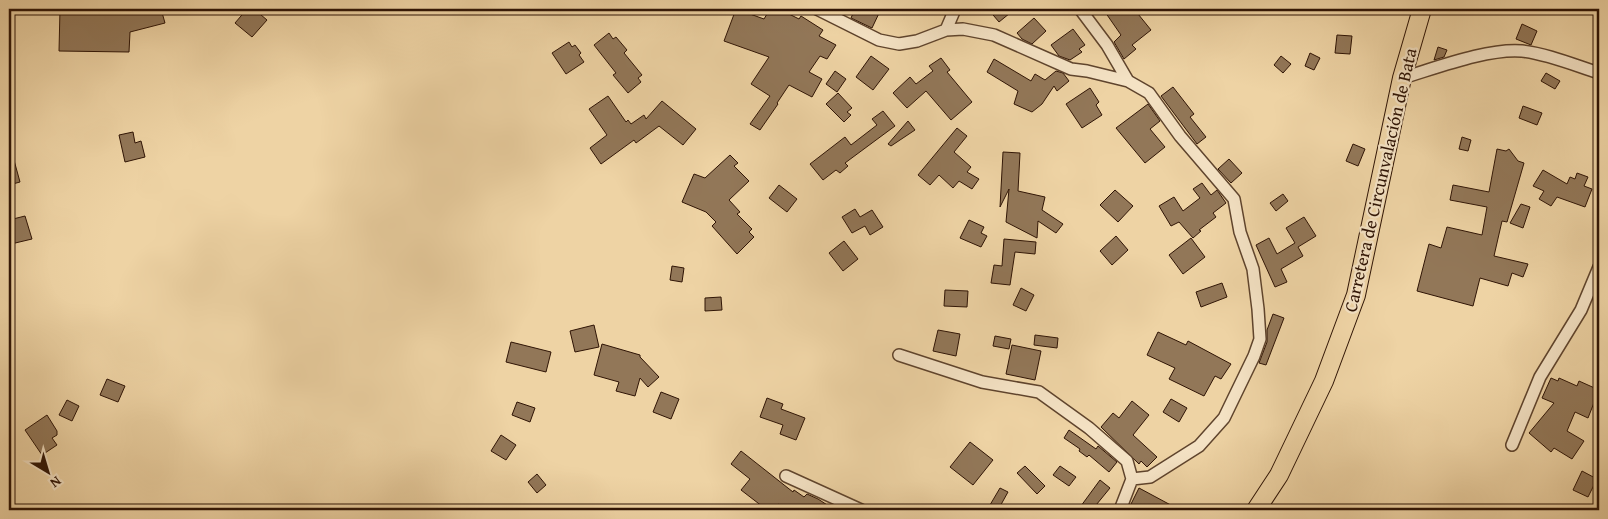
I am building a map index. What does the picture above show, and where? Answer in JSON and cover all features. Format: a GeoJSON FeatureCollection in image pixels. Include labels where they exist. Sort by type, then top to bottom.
{"type":"FeatureCollection","features":[{"type":"Feature","properties":{"kind":"main road","name":"Carretera de Circunvalación de Bata"},"geometry":{"type":"LineString","coordinates":[[1256,510],[1278,475],[1324,382],[1356,295],[1402,78],[1422,9]]}},
{"type":"Feature","properties":{"kind":"street"},"geometry":{"type":"LineString","coordinates":[[817,9],[879,40],[899,44],[917,41],[946,30],[963,28],[994,35],[1071,69],[1128,81],[1149,93],[1180,136],[1234,199],[1240,232],[1253,269],[1260,339],[1247,372],[1224,418],[1199,446],[1150,477],[1132,479]]}},
{"type":"Feature","properties":{"kind":"street"},"geometry":{"type":"LineString","coordinates":[[946,30],[955,9]]}},
{"type":"Feature","properties":{"kind":"street"},"geometry":{"type":"LineString","coordinates":[[1080,9],[1107,45],[1128,81]]}},
{"type":"Feature","properties":{"kind":"street"},"geometry":{"type":"LineString","coordinates":[[1402,78],[1484,54],[1521,51],[1560,60],[1599,73]]}},
{"type":"Feature","properties":{"kind":"street"},"geometry":{"type":"LineString","coordinates":[[1512,445],[1540,377],[1581,310],[1599,267]]}},
{"type":"Feature","properties":{"kind":"street"},"geometry":{"type":"LineString","coordinates":[[899,355],[982,382],[1039,392],[1089,428],[1127,461],[1132,479],[1120,510]]}},
{"type":"Feature","properties":{"kind":"street"},"geometry":{"type":"LineString","coordinates":[[786,476],[861,510]]}},
{"type":"Feature","properties":{"kind":"building"},"geometry":{"type":"Polygon","coordinates":[[[60,9],[161,9],[165,23],[130,32],[129,52],[59,51],[60,9]]]}},
{"type":"Feature","properties":{"kind":"building"},"geometry":{"type":"Polygon","coordinates":[[[247,9],[254,9],[267,20],[252,37],[235,23],[247,9]]]}},
{"type":"Feature","properties":{"kind":"building"},"geometry":{"type":"Polygon","coordinates":[[[736,9],[764,19],[770,9],[779,9],[799,19],[801,16],[823,30],[819,36],[836,45],[827,59],[820,56],[809,72],[822,79],[812,97],[789,85],[760,130],[750,124],[770,96],[751,84],[769,57],[724,41],[736,9]]]}},
{"type":"Feature","properties":{"kind":"building"},"geometry":{"type":"Polygon","coordinates":[[[855,9],[881,9],[872,28],[851,18],[855,9]]]}},
{"type":"Feature","properties":{"kind":"building"},"geometry":{"type":"Polygon","coordinates":[[[988,9],[1015,9],[999,22],[988,9]]]}},
{"type":"Feature","properties":{"kind":"building"},"geometry":{"type":"Polygon","coordinates":[[[1103,9],[1134,9],[1151,30],[1132,45],[1136,49],[1124,59],[1114,42],[1121,35],[1103,9]]]}},
{"type":"Feature","properties":{"kind":"building"},"geometry":{"type":"Polygon","coordinates":[[[1034,18],[1046,31],[1032,44],[1022,39],[1017,33],[1034,18]]]}},
{"type":"Feature","properties":{"kind":"building"},"geometry":{"type":"Polygon","coordinates":[[[1522,24],[1537,31],[1531,45],[1516,39],[1522,24]]]}},
{"type":"Feature","properties":{"kind":"building"},"geometry":{"type":"Polygon","coordinates":[[[1073,29],[1085,45],[1079,49],[1082,52],[1070,60],[1059,56],[1051,45],[1073,29]]]}},
{"type":"Feature","properties":{"kind":"building"},"geometry":{"type":"Polygon","coordinates":[[[609,33],[613,39],[616,37],[627,50],[624,53],[642,75],[638,78],[641,82],[628,93],[613,75],[616,73],[594,45],[609,33]]]}},
{"type":"Feature","properties":{"kind":"building"},"geometry":{"type":"Polygon","coordinates":[[[1337,35],[1352,36],[1350,54],[1335,53],[1337,35]]]}},
{"type":"Feature","properties":{"kind":"building"},"geometry":{"type":"Polygon","coordinates":[[[569,42],[572,47],[575,45],[581,53],[579,55],[584,62],[566,74],[552,53],[569,42]]]}},
{"type":"Feature","properties":{"kind":"building"},"geometry":{"type":"Polygon","coordinates":[[[1438,47],[1447,50],[1444,57],[1434,60],[1438,47]]]}},
{"type":"Feature","properties":{"kind":"building"},"geometry":{"type":"Polygon","coordinates":[[[1310,53],[1320,58],[1314,70],[1305,66],[1310,53]]]}},
{"type":"Feature","properties":{"kind":"building"},"geometry":{"type":"Polygon","coordinates":[[[871,56],[889,69],[873,90],[856,77],[871,56]]]}},
{"type":"Feature","properties":{"kind":"building"},"geometry":{"type":"Polygon","coordinates":[[[1281,56],[1291,64],[1283,73],[1274,65],[1281,56]]]}},
{"type":"Feature","properties":{"kind":"building"},"geometry":{"type":"Polygon","coordinates":[[[941,58],[950,70],[947,72],[972,102],[951,120],[926,91],[907,108],[893,93],[910,77],[916,84],[933,71],[929,66],[941,58]]]}},
{"type":"Feature","properties":{"kind":"building"},"geometry":{"type":"Polygon","coordinates":[[[994,59],[1031,81],[1035,74],[1045,80],[1056,71],[1063,73],[1069,81],[1057,91],[1054,86],[1042,104],[1032,112],[1014,104],[1018,91],[987,72],[994,59]]]}},
{"type":"Feature","properties":{"kind":"building"},"geometry":{"type":"Polygon","coordinates":[[[835,71],[846,79],[837,92],[826,84],[835,71]]]}},
{"type":"Feature","properties":{"kind":"building"},"geometry":{"type":"Polygon","coordinates":[[[1546,73],[1560,81],[1555,89],[1541,81],[1546,73]]]}},
{"type":"Feature","properties":{"kind":"building"},"geometry":{"type":"Polygon","coordinates":[[[1173,87],[1194,114],[1190,117],[1206,137],[1197,144],[1161,96],[1173,87]]]}},
{"type":"Feature","properties":{"kind":"building"},"geometry":{"type":"Polygon","coordinates":[[[1090,88],[1099,102],[1096,105],[1102,115],[1082,128],[1066,104],[1090,88]]]}},
{"type":"Feature","properties":{"kind":"building"},"geometry":{"type":"Polygon","coordinates":[[[838,93],[852,108],[847,112],[851,115],[844,122],[826,104],[838,93]]]}},
{"type":"Feature","properties":{"kind":"building"},"geometry":{"type":"Polygon","coordinates":[[[608,96],[626,122],[628,120],[631,124],[644,115],[646,119],[662,101],[696,129],[683,145],[659,126],[636,143],[634,140],[601,164],[590,148],[607,135],[589,109],[608,96]]]}},
{"type":"Feature","properties":{"kind":"building"},"geometry":{"type":"Polygon","coordinates":[[[1148,104],[1160,121],[1150,129],[1165,147],[1145,163],[1116,128],[1148,104]]]}},
{"type":"Feature","properties":{"kind":"building"},"geometry":{"type":"Polygon","coordinates":[[[1523,106],[1542,113],[1537,125],[1519,118],[1523,106]]]}},
{"type":"Feature","properties":{"kind":"building"},"geometry":{"type":"Polygon","coordinates":[[[883,111],[895,126],[845,163],[848,166],[840,173],[836,170],[823,180],[810,164],[845,137],[851,145],[877,125],[872,119],[883,111]]]}},
{"type":"Feature","properties":{"kind":"building"},"geometry":{"type":"Polygon","coordinates":[[[908,121],[915,130],[891,146],[888,144],[908,121]]]}},
{"type":"Feature","properties":{"kind":"building"},"geometry":{"type":"Polygon","coordinates":[[[957,128],[967,136],[954,152],[971,167],[967,172],[979,179],[972,189],[959,181],[953,188],[939,175],[930,185],[918,175],[957,128]]]}},
{"type":"Feature","properties":{"kind":"building"},"geometry":{"type":"Polygon","coordinates":[[[133,132],[135,143],[141,141],[145,157],[125,162],[119,135],[133,132]]]}},
{"type":"Feature","properties":{"kind":"building"},"geometry":{"type":"Polygon","coordinates":[[[1462,137],[1471,140],[1468,151],[1459,149],[1462,137]]]}},
{"type":"Feature","properties":{"kind":"building"},"geometry":{"type":"Polygon","coordinates":[[[1353,144],[1365,149],[1358,166],[1346,161],[1353,144]]]}},
{"type":"Feature","properties":{"kind":"building"},"geometry":{"type":"Polygon","coordinates":[[[1497,149],[1506,151],[1509,149],[1518,161],[1524,163],[1507,222],[1502,221],[1494,256],[1528,264],[1523,277],[1512,273],[1508,286],[1480,278],[1473,306],[1417,291],[1429,244],[1441,248],[1447,227],[1482,235],[1487,207],[1450,200],[1453,185],[1489,192],[1497,149]]]}},
{"type":"Feature","properties":{"kind":"building"},"geometry":{"type":"Polygon","coordinates":[[[1003,152],[1020,153],[1018,191],[1045,197],[1042,210],[1063,224],[1056,233],[1038,221],[1037,238],[1006,222],[1009,189],[1000,207],[1003,152]]]}},
{"type":"Feature","properties":{"kind":"building"},"geometry":{"type":"Polygon","coordinates":[[[9,153],[12,153],[20,182],[9,185],[9,153]]]}},
{"type":"Feature","properties":{"kind":"building"},"geometry":{"type":"Polygon","coordinates":[[[730,155],[738,163],[734,166],[749,181],[729,200],[740,212],[737,214],[752,229],[749,232],[754,237],[737,254],[712,226],[716,222],[706,212],[682,202],[694,174],[705,178],[730,155]]]}},
{"type":"Feature","properties":{"kind":"building"},"geometry":{"type":"Polygon","coordinates":[[[1229,159],[1242,173],[1231,183],[1218,169],[1229,159]]]}},
{"type":"Feature","properties":{"kind":"building"},"geometry":{"type":"Polygon","coordinates":[[[1543,170],[1567,184],[1570,177],[1575,179],[1577,173],[1588,177],[1584,186],[1592,189],[1585,207],[1557,197],[1551,206],[1539,199],[1544,191],[1533,186],[1543,170]]]}},
{"type":"Feature","properties":{"kind":"building"},"geometry":{"type":"Polygon","coordinates":[[[1202,183],[1211,195],[1217,190],[1226,203],[1213,213],[1216,217],[1199,230],[1201,231],[1193,238],[1179,222],[1171,226],[1159,206],[1174,197],[1183,211],[1200,198],[1193,189],[1202,183]]]}},
{"type":"Feature","properties":{"kind":"building"},"geometry":{"type":"Polygon","coordinates":[[[779,185],[797,199],[787,212],[769,198],[779,185]]]}},
{"type":"Feature","properties":{"kind":"building"},"geometry":{"type":"Polygon","coordinates":[[[1115,190],[1133,206],[1118,222],[1100,205],[1115,190]]]}},
{"type":"Feature","properties":{"kind":"building"},"geometry":{"type":"Polygon","coordinates":[[[1283,194],[1288,201],[1276,211],[1270,203],[1283,194]]]}},
{"type":"Feature","properties":{"kind":"building"},"geometry":{"type":"Polygon","coordinates":[[[1521,204],[1530,207],[1523,228],[1510,223],[1521,204]]]}},
{"type":"Feature","properties":{"kind":"building"},"geometry":{"type":"Polygon","coordinates":[[[855,209],[860,217],[872,210],[883,227],[870,235],[865,226],[852,233],[842,217],[855,209]]]}},
{"type":"Feature","properties":{"kind":"building"},"geometry":{"type":"Polygon","coordinates":[[[25,216],[32,239],[11,244],[9,220],[25,216]]]}},
{"type":"Feature","properties":{"kind":"building"},"geometry":{"type":"Polygon","coordinates":[[[1304,217],[1316,236],[1298,247],[1303,256],[1281,269],[1287,282],[1275,287],[1256,245],[1269,238],[1277,254],[1295,243],[1286,228],[1304,217]]]}},
{"type":"Feature","properties":{"kind":"building"},"geometry":{"type":"Polygon","coordinates":[[[969,220],[984,227],[981,233],[987,236],[981,247],[960,238],[969,220]]]}},
{"type":"Feature","properties":{"kind":"building"},"geometry":{"type":"Polygon","coordinates":[[[1116,236],[1128,250],[1112,265],[1100,251],[1116,236]]]}},
{"type":"Feature","properties":{"kind":"building"},"geometry":{"type":"Polygon","coordinates":[[[1191,238],[1205,257],[1183,274],[1169,255],[1191,238]]]}},
{"type":"Feature","properties":{"kind":"building"},"geometry":{"type":"Polygon","coordinates":[[[1004,239],[1036,242],[1035,254],[1015,252],[1010,285],[991,283],[994,265],[1002,266],[1004,239]]]}},
{"type":"Feature","properties":{"kind":"building"},"geometry":{"type":"Polygon","coordinates":[[[844,241],[858,259],[843,271],[829,253],[844,241]]]}},
{"type":"Feature","properties":{"kind":"building"},"geometry":{"type":"Polygon","coordinates":[[[672,266],[684,268],[682,282],[670,280],[672,266]]]}},
{"type":"Feature","properties":{"kind":"building"},"geometry":{"type":"Polygon","coordinates":[[[1222,283],[1227,297],[1201,307],[1196,292],[1222,283]]]}},
{"type":"Feature","properties":{"kind":"building"},"geometry":{"type":"Polygon","coordinates":[[[1021,288],[1034,295],[1026,311],[1013,305],[1021,288]]]}},
{"type":"Feature","properties":{"kind":"building"},"geometry":{"type":"Polygon","coordinates":[[[945,290],[968,291],[967,307],[944,306],[945,290]]]}},
{"type":"Feature","properties":{"kind":"building"},"geometry":{"type":"Polygon","coordinates":[[[721,297],[722,310],[705,311],[705,298],[721,297]]]}},
{"type":"Feature","properties":{"kind":"building"},"geometry":{"type":"Polygon","coordinates":[[[1273,314],[1284,318],[1266,365],[1259,363],[1267,342],[1267,330],[1273,314]]]}},
{"type":"Feature","properties":{"kind":"building"},"geometry":{"type":"Polygon","coordinates":[[[594,325],[599,347],[575,352],[570,331],[594,325]]]}},
{"type":"Feature","properties":{"kind":"building"},"geometry":{"type":"Polygon","coordinates":[[[938,330],[960,334],[956,356],[933,351],[938,330]]]}},
{"type":"Feature","properties":{"kind":"building"},"geometry":{"type":"Polygon","coordinates":[[[1158,332],[1186,345],[1188,341],[1231,364],[1221,379],[1215,376],[1204,396],[1169,379],[1175,368],[1147,355],[1158,332]]]}},
{"type":"Feature","properties":{"kind":"building"},"geometry":{"type":"Polygon","coordinates":[[[1035,335],[1058,338],[1057,348],[1034,345],[1035,335]]]}},
{"type":"Feature","properties":{"kind":"building"},"geometry":{"type":"Polygon","coordinates":[[[995,336],[1011,339],[1009,349],[993,346],[995,336]]]}},
{"type":"Feature","properties":{"kind":"building"},"geometry":{"type":"Polygon","coordinates":[[[511,342],[551,352],[546,372],[506,362],[511,342]]]}},
{"type":"Feature","properties":{"kind":"building"},"geometry":{"type":"Polygon","coordinates":[[[602,344],[640,355],[659,377],[648,387],[640,378],[635,396],[616,391],[619,382],[594,375],[602,344]]]}},
{"type":"Feature","properties":{"kind":"building"},"geometry":{"type":"Polygon","coordinates":[[[1012,345],[1041,351],[1035,380],[1006,374],[1012,345]]]}},
{"type":"Feature","properties":{"kind":"building"},"geometry":{"type":"Polygon","coordinates":[[[1551,378],[1558,381],[1559,378],[1577,386],[1579,381],[1599,390],[1588,418],[1575,412],[1567,431],[1584,441],[1572,459],[1554,448],[1551,452],[1529,433],[1554,403],[1542,398],[1551,378]]]}},
{"type":"Feature","properties":{"kind":"building"},"geometry":{"type":"Polygon","coordinates":[[[107,379],[125,386],[118,402],[100,395],[107,379]]]}},
{"type":"Feature","properties":{"kind":"building"},"geometry":{"type":"Polygon","coordinates":[[[661,392],[679,399],[671,419],[653,412],[661,392]]]}},
{"type":"Feature","properties":{"kind":"building"},"geometry":{"type":"Polygon","coordinates":[[[767,398],[783,404],[781,409],[805,418],[796,440],[780,434],[783,425],[760,417],[767,398]]]}},
{"type":"Feature","properties":{"kind":"building"},"geometry":{"type":"Polygon","coordinates":[[[1171,399],[1187,408],[1179,422],[1163,412],[1171,399]]]}},
{"type":"Feature","properties":{"kind":"building"},"geometry":{"type":"Polygon","coordinates":[[[67,400],[79,406],[72,421],[59,415],[67,400]]]}},
{"type":"Feature","properties":{"kind":"building"},"geometry":{"type":"Polygon","coordinates":[[[1132,401],[1149,415],[1133,435],[1157,457],[1147,467],[1141,461],[1139,464],[1101,427],[1113,413],[1119,418],[1132,401]]]}},
{"type":"Feature","properties":{"kind":"building"},"geometry":{"type":"Polygon","coordinates":[[[517,402],[535,408],[530,422],[512,415],[517,402]]]}},
{"type":"Feature","properties":{"kind":"building"},"geometry":{"type":"Polygon","coordinates":[[[47,415],[57,431],[57,435],[52,438],[57,445],[42,455],[25,430],[47,415]]]}},
{"type":"Feature","properties":{"kind":"building"},"geometry":{"type":"Polygon","coordinates":[[[1069,430],[1096,449],[1098,446],[1117,462],[1109,472],[1089,455],[1087,457],[1079,451],[1080,449],[1064,438],[1069,430]]]}},
{"type":"Feature","properties":{"kind":"building"},"geometry":{"type":"Polygon","coordinates":[[[501,435],[516,445],[506,460],[491,451],[501,435]]]}},
{"type":"Feature","properties":{"kind":"building"},"geometry":{"type":"Polygon","coordinates":[[[970,442],[993,460],[973,485],[950,467],[970,442]]]}},
{"type":"Feature","properties":{"kind":"building"},"geometry":{"type":"Polygon","coordinates":[[[741,451],[793,492],[794,490],[804,497],[807,494],[835,510],[787,510],[778,504],[773,510],[767,510],[741,490],[750,479],[731,464],[741,451]]]}},
{"type":"Feature","properties":{"kind":"building"},"geometry":{"type":"Polygon","coordinates":[[[1025,466],[1045,486],[1037,494],[1017,473],[1025,466]]]}},
{"type":"Feature","properties":{"kind":"building"},"geometry":{"type":"Polygon","coordinates":[[[1060,466],[1076,477],[1069,486],[1053,475],[1060,466]]]}},
{"type":"Feature","properties":{"kind":"building"},"geometry":{"type":"Polygon","coordinates":[[[1582,471],[1597,479],[1588,497],[1573,490],[1582,471]]]}},
{"type":"Feature","properties":{"kind":"building"},"geometry":{"type":"Polygon","coordinates":[[[537,474],[546,485],[537,493],[528,482],[537,474]]]}},
{"type":"Feature","properties":{"kind":"building"},"geometry":{"type":"Polygon","coordinates":[[[1100,480],[1110,488],[1092,510],[1078,510],[1100,480]]]}},
{"type":"Feature","properties":{"kind":"building"},"geometry":{"type":"Polygon","coordinates":[[[1000,488],[1008,492],[998,510],[987,510],[1000,488]]]}},
{"type":"Feature","properties":{"kind":"building"},"geometry":{"type":"Polygon","coordinates":[[[1139,488],[1180,510],[1133,510],[1129,508],[1139,488]]]}}]}
